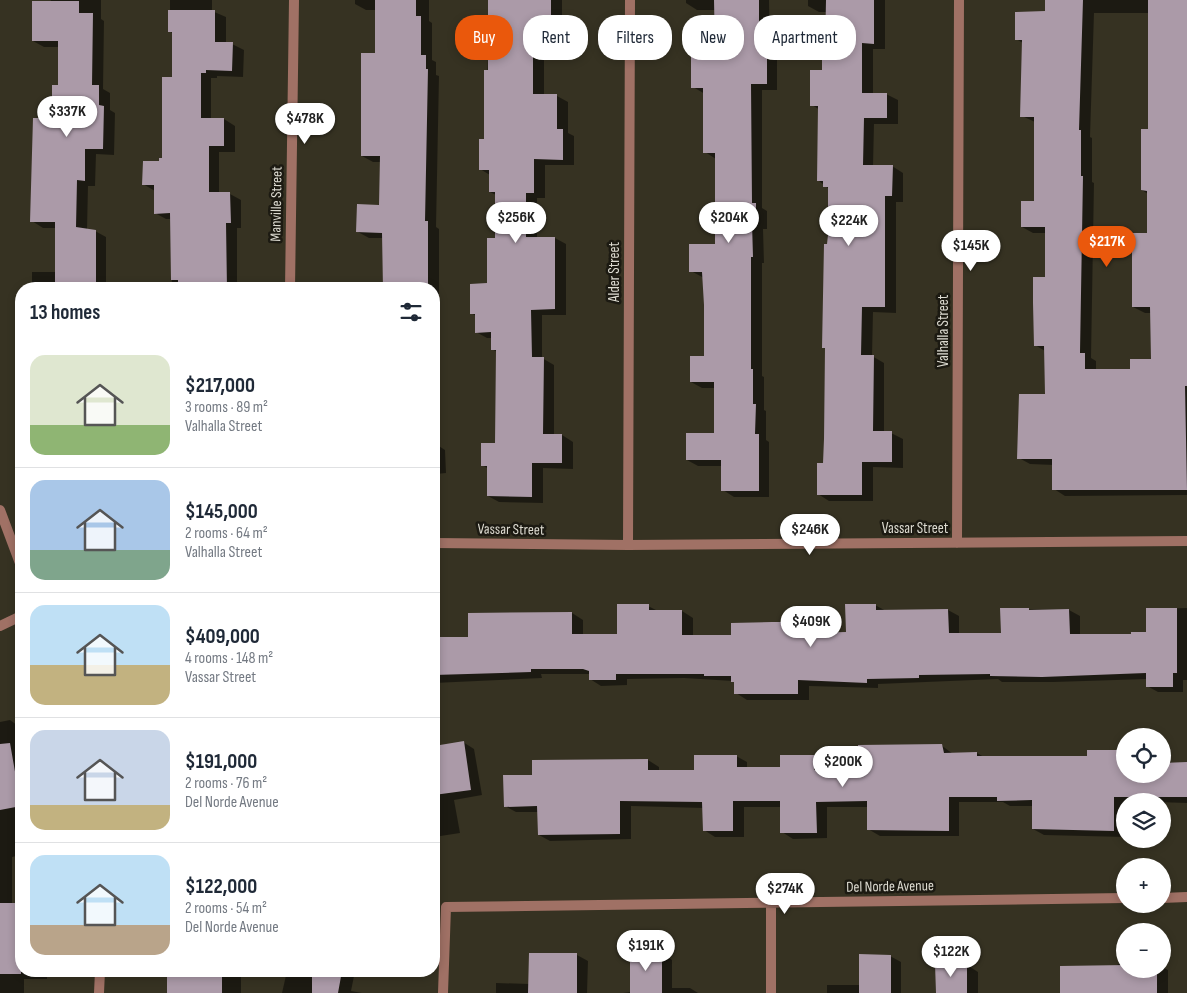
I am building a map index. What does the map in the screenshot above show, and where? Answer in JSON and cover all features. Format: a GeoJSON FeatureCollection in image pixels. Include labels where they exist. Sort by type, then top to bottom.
{"type":"FeatureCollection","features":[{"type":"Feature","properties":{"kind":"street","name":"Manville Street"},"geometry":{"type":"LineString","coordinates":[[290,282],[294,0]]}},
{"type":"Feature","properties":{"kind":"street","name":"Alder Street"},"geometry":{"type":"LineString","coordinates":[[628,545],[630,0]]}},
{"type":"Feature","properties":{"kind":"street","name":"Valhalla Street"},"geometry":{"type":"LineString","coordinates":[[957,543],[959,0]]}},
{"type":"Feature","properties":{"kind":"street"},"geometry":{"type":"LineString","coordinates":[[0,510],[15,550]]}},
{"type":"Feature","properties":{"kind":"street","name":"Vassar Street"},"geometry":{"type":"LineString","coordinates":[[440,543],[628,545],[1187,541]]}},
{"type":"Feature","properties":{"kind":"street"},"geometry":{"type":"LineString","coordinates":[[0,626],[15,619]]}},
{"type":"Feature","properties":{"kind":"street"},"geometry":{"type":"LineString","coordinates":[[1171,898],[1187,897]]}},
{"type":"Feature","properties":{"kind":"street","name":"Del Norde Avenue"},"geometry":{"type":"LineString","coordinates":[[443,993],[446,907],[1116,898]]}},
{"type":"Feature","properties":{"kind":"street"},"geometry":{"type":"LineString","coordinates":[[770,993],[771,903]]}},
{"type":"Feature","properties":{"kind":"street"},"geometry":{"type":"LineString","coordinates":[[99,993],[100,977]]}},
{"type":"Feature","properties":{"kind":"building"},"geometry":{"type":"Polygon","coordinates":[[[375,0],[416,0],[416,16],[421,16],[421,55],[426,55],[426,69],[428,69],[425,221],[428,221],[428,282],[383,282],[382,233],[356,232],[357,204],[379,205],[380,156],[361,156],[361,53],[375,53],[375,0]]]}},
{"type":"Feature","properties":{"kind":"building"},"geometry":{"type":"Polygon","coordinates":[[[488,0],[551,0],[551,15],[523,15],[523,60],[533,60],[533,94],[557,94],[557,129],[563,129],[563,160],[534,159],[534,193],[526,193],[526,237],[555,237],[555,309],[531,310],[532,357],[544,357],[543,434],[562,434],[562,463],[532,463],[532,497],[487,496],[487,466],[481,466],[481,443],[495,443],[496,350],[491,350],[491,332],[475,333],[475,314],[470,314],[470,284],[487,283],[487,238],[495,238],[495,192],[489,192],[489,170],[479,170],[479,139],[484,139],[484,70],[488,70],[488,60],[513,60],[513,15],[488,15],[488,0]]]}},
{"type":"Feature","properties":{"kind":"building"},"geometry":{"type":"Polygon","coordinates":[[[714,0],[759,0],[759,15],[754,15],[754,60],[767,60],[767,84],[751,84],[752,203],[756,203],[756,223],[752,223],[751,369],[753,369],[753,404],[756,404],[755,434],[759,434],[759,491],[721,491],[721,460],[686,460],[686,433],[714,433],[714,382],[690,382],[690,356],[704,356],[704,305],[702,272],[689,272],[689,244],[715,244],[715,153],[703,153],[703,88],[691,88],[691,60],[744,60],[744,15],[714,15],[714,0]]]}},
{"type":"Feature","properties":{"kind":"building"},"geometry":{"type":"Polygon","coordinates":[[[826,0],[874,0],[874,44],[862,43],[862,93],[887,93],[887,118],[864,118],[863,165],[893,165],[892,196],[885,196],[885,307],[862,307],[861,355],[874,355],[873,431],[892,431],[892,462],[862,462],[862,495],[817,495],[817,463],[823,463],[824,439],[825,348],[822,348],[824,244],[827,244],[828,235],[828,187],[823,187],[823,181],[817,181],[818,106],[810,106],[810,70],[822,70],[822,60],[856,60],[856,15],[826,15],[826,0]]]}},
{"type":"Feature","properties":{"kind":"building"},"geometry":{"type":"Polygon","coordinates":[[[1045,0],[1083,0],[1079,130],[1081,130],[1081,176],[1083,176],[1080,353],[1085,353],[1085,369],[1130,369],[1130,359],[1151,359],[1150,307],[1132,307],[1132,233],[1147,233],[1147,191],[1141,190],[1141,129],[1148,129],[1148,0],[1187,0],[1187,386],[1185,386],[1187,490],[1052,490],[1052,459],[1017,459],[1019,394],[1045,394],[1044,346],[1034,346],[1033,277],[1045,277],[1045,227],[1021,227],[1021,201],[1034,201],[1034,117],[1020,117],[1022,40],[1015,40],[1015,12],[1045,11],[1045,0]]]}},
{"type":"Feature","properties":{"kind":"building"},"geometry":{"type":"Polygon","coordinates":[[[32,1],[79,1],[79,13],[93,13],[92,85],[99,85],[99,105],[104,106],[103,149],[85,149],[85,181],[77,180],[76,227],[96,230],[96,282],[55,282],[55,222],[30,222],[33,118],[52,118],[52,85],[58,85],[58,41],[32,41],[32,1]]]}},
{"type":"Feature","properties":{"kind":"building"},"geometry":{"type":"Polygon","coordinates":[[[168,10],[215,10],[215,42],[233,42],[232,71],[206,70],[206,73],[201,73],[201,118],[224,118],[224,146],[209,146],[209,192],[230,192],[231,223],[226,223],[227,282],[178,282],[178,280],[171,280],[170,213],[154,214],[154,185],[142,185],[143,161],[159,161],[159,158],[162,158],[162,77],[172,77],[172,32],[168,32],[168,10]]]}},
{"type":"Feature","properties":{"kind":"building"},"geometry":{"type":"Polygon","coordinates":[[[617,604],[649,604],[649,610],[682,610],[682,635],[731,635],[731,623],[772,622],[800,622],[800,633],[846,632],[845,604],[876,604],[876,610],[948,609],[949,633],[1001,633],[1000,608],[1029,608],[1029,610],[1069,609],[1070,634],[1131,634],[1131,632],[1146,632],[1146,608],[1177,608],[1177,673],[1173,673],[1173,687],[1146,687],[1146,673],[1042,677],[990,676],[990,674],[919,675],[919,678],[867,679],[867,683],[798,680],[798,694],[734,694],[734,682],[731,682],[731,676],[704,676],[704,674],[616,674],[616,680],[589,680],[589,671],[583,669],[531,669],[531,672],[440,675],[440,637],[468,637],[468,613],[572,612],[572,634],[617,634],[617,604]]]}},
{"type":"Feature","properties":{"kind":"building"},"geometry":{"type":"Polygon","coordinates":[[[464,741],[471,790],[440,794],[440,745],[464,741]]]}},
{"type":"Feature","properties":{"kind":"building"},"geometry":{"type":"Polygon","coordinates":[[[10,743],[15,772],[15,807],[0,810],[0,744],[10,743]]]}},
{"type":"Feature","properties":{"kind":"building"},"geometry":{"type":"Polygon","coordinates":[[[942,744],[944,753],[977,752],[977,756],[1087,756],[1087,750],[1116,750],[1116,783],[1171,783],[1171,763],[1187,762],[1187,797],[1171,797],[1171,793],[1116,793],[1116,797],[1114,797],[1114,831],[1032,829],[1032,800],[997,801],[997,797],[949,797],[949,831],[867,830],[867,801],[816,802],[817,833],[780,833],[780,801],[733,801],[733,831],[703,831],[702,802],[620,801],[620,834],[538,835],[537,806],[504,807],[503,775],[532,775],[532,760],[648,759],[648,770],[694,770],[694,755],[737,755],[737,767],[780,767],[780,755],[814,755],[814,770],[858,769],[858,745],[942,744]]]}},
{"type":"Feature","properties":{"kind":"building"},"geometry":{"type":"Polygon","coordinates":[[[0,903],[15,903],[15,974],[0,974],[0,903]]]}},
{"type":"Feature","properties":{"kind":"building"},"geometry":{"type":"Polygon","coordinates":[[[630,952],[662,952],[662,993],[630,993],[630,952]]]}},
{"type":"Feature","properties":{"kind":"building"},"geometry":{"type":"Polygon","coordinates":[[[529,953],[577,953],[577,993],[528,993],[529,953]]]}},
{"type":"Feature","properties":{"kind":"building"},"geometry":{"type":"Polygon","coordinates":[[[859,954],[891,955],[891,993],[859,993],[859,954]]]}},
{"type":"Feature","properties":{"kind":"building"},"geometry":{"type":"Polygon","coordinates":[[[935,964],[967,964],[967,993],[936,993],[935,964]]]}},
{"type":"Feature","properties":{"kind":"building"},"geometry":{"type":"Polygon","coordinates":[[[1116,965],[1116,978],[1157,978],[1157,993],[1060,993],[1060,966],[1116,965]]]}},
{"type":"Feature","properties":{"kind":"building"},"geometry":{"type":"Polygon","coordinates":[[[167,977],[222,977],[222,993],[167,993],[167,977]]]}},
{"type":"Feature","properties":{"kind":"building"},"geometry":{"type":"Polygon","coordinates":[[[312,977],[341,977],[338,993],[312,993],[312,977]]]}}]}
